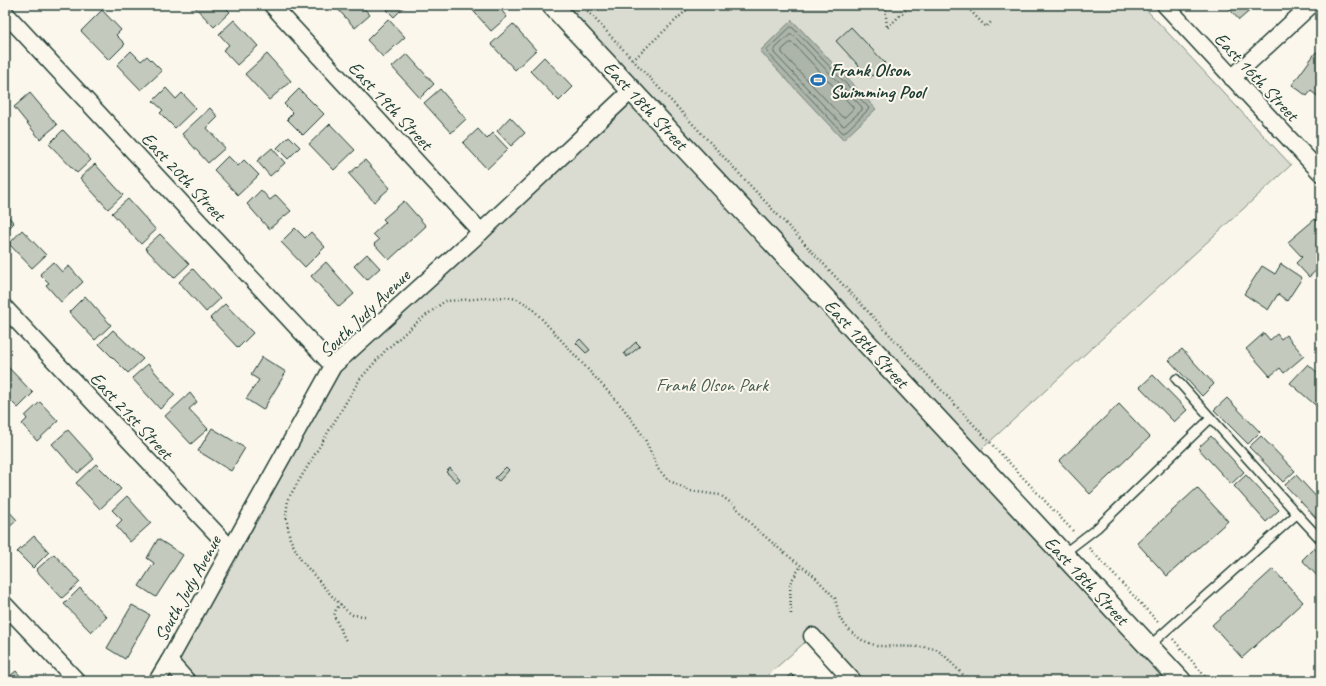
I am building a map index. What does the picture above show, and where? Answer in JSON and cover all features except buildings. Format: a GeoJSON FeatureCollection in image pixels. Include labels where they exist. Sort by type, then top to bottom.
{"type":"FeatureCollection","features":[{"type":"Feature","properties":{"kind":"street","name":"East 19th Street"},"geometry":{"type":"LineString","coordinates":[[272,5],[481,232]]}},
{"type":"Feature","properties":{"kind":"street","name":"East 18th Street"},"geometry":{"type":"LineString","coordinates":[[552,5],[1181,681]]}},
{"type":"Feature","properties":{"kind":"street","name":"East 16th Street"},"geometry":{"type":"LineString","coordinates":[[1165,5],[1321,173]]}},
{"type":"Feature","properties":{"kind":"street"},"geometry":{"type":"LineString","coordinates":[[1232,78],[1311,5]]}},
{"type":"Feature","properties":{"kind":"street","name":"East 20th Street"},"geometry":{"type":"LineString","coordinates":[[5,13],[333,366]]}},
{"type":"Feature","properties":{"kind":"street","name":"South Judy Avenue"},"geometry":{"type":"LineString","coordinates":[[157,681],[333,366],[481,232],[632,90]]}},
{"type":"Feature","properties":{"kind":"street","name":"East 21st Street"},"geometry":{"type":"LineString","coordinates":[[5,308],[231,549]]}},
{"type":"Feature","properties":{"kind":"street"},"geometry":{"type":"LineString","coordinates":[[5,605],[77,681]]}},
{"type":"Feature","properties":{"kind":"street"},"geometry":{"type":"LineString","coordinates":[[812,636],[854,681]]}},
{"type":"Feature","properties":{"kind":"street"},"geometry":{"type":"LineString","coordinates":[[169,661],[187,681]]}},
{"type":"Feature","properties":{"kind":"lane"},"geometry":{"type":"LineString","coordinates":[[1176,379],[1321,540]]}},
{"type":"Feature","properties":{"kind":"lane"},"geometry":{"type":"LineString","coordinates":[[1063,554],[1097,528],[1211,418]]}},
{"type":"Feature","properties":{"kind":"lane"},"geometry":{"type":"LineString","coordinates":[[1149,646],[1297,514]]}},
{"type":"Feature","properties":{"kind":"path"},"geometry":{"type":"LineString","coordinates":[[582,5],[1166,631],[1209,681]]}},
{"type":"Feature","properties":{"kind":"path"},"geometry":{"type":"LineString","coordinates":[[633,60],[692,5]]}},
{"type":"Feature","properties":{"kind":"path"},"geometry":{"type":"LineString","coordinates":[[885,5],[887,28],[911,5]]}},
{"type":"Feature","properties":{"kind":"path"},"geometry":{"type":"LineString","coordinates":[[965,5],[986,27],[991,22]]}},
{"type":"Feature","properties":{"kind":"path"},"geometry":{"type":"LineString","coordinates":[[365,616],[353,615],[347,611],[301,560],[290,539],[286,516],[288,499],[360,378],[386,350],[416,323],[445,301],[505,297],[517,299],[530,306],[624,409],[644,437],[658,469],[668,480],[690,491],[720,495],[734,505],[753,526],[813,575],[835,598],[840,619],[851,632],[862,640],[877,646],[925,647],[936,649],[945,656],[969,681]]}},
{"type":"Feature","properties":{"kind":"path"},"geometry":{"type":"LineString","coordinates":[[791,614],[790,583],[801,566]]}},
{"type":"Feature","properties":{"kind":"path"},"geometry":{"type":"LineString","coordinates":[[341,604],[336,609],[334,616],[346,641]]}},
{"type":"Feature","properties":{"kind":"green space","name":"Frank Olson Park"},"geometry":{"type":"Polygon","coordinates":[[[561,5],[1142,5],[1291,165],[973,457],[1181,681],[853,681],[812,636],[761,681],[187,681],[169,661],[333,366],[632,90],[561,5]]]}},
{"type":"Feature","properties":{"kind":"water","name":"Frank Olson Swimming Pool"},"geometry":{"type":"Polygon","coordinates":[[[792,20],[876,109],[843,140],[760,51],[792,20]]]}},
{"type":"Feature","properties":{"kind":"place","name":"Frank Olson Swimming Pool"},"geometry":{"type":"Point","coordinates":[818,80]}}]}
